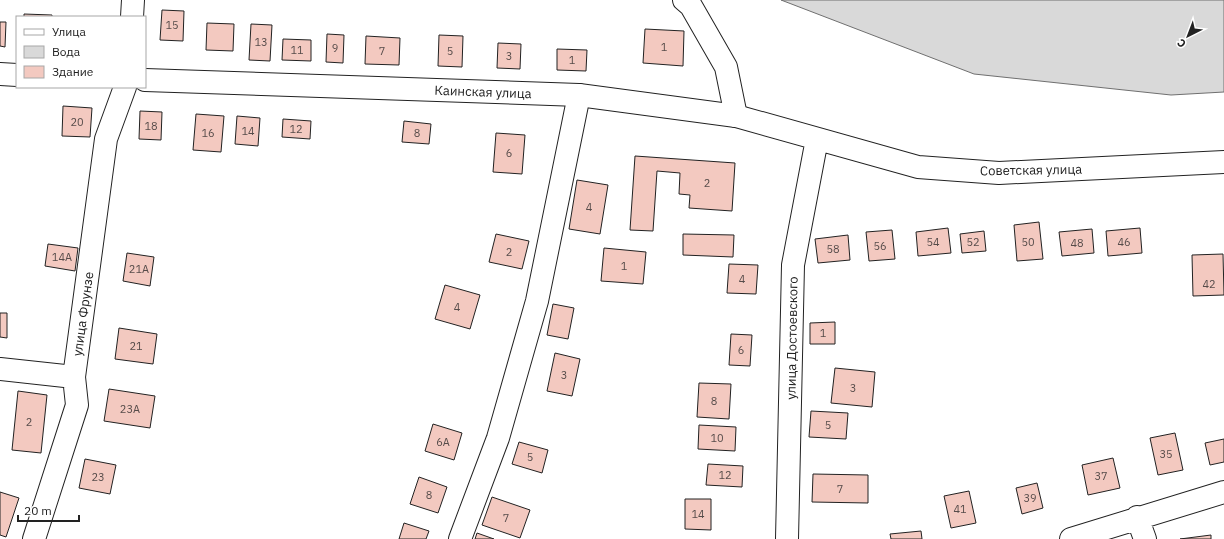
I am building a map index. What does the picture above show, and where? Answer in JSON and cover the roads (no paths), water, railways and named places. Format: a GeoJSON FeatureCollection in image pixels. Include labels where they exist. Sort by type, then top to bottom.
{"type":"FeatureCollection","features":[{"type":"Feature","properties":{"kind":"main road"},"geometry":{"type":"LineString","coordinates":[[132,16],[133,0]]}},
{"type":"Feature","properties":{"kind":"main road"},"geometry":{"type":"LineString","coordinates":[[684,0],[691,6],[726,67],[736,116]]}},
{"type":"Feature","properties":{"kind":"main road"},"geometry":{"type":"LineString","coordinates":[[0,74],[16,75]]}},
{"type":"Feature","properties":{"kind":"main road","name":"Каинская улица"},"geometry":{"type":"LineString","coordinates":[[146,80],[579,95],[736,116],[817,139]]}},
{"type":"Feature","properties":{"kind":"main road","name":"улица Фрунзе"},"geometry":{"type":"LineString","coordinates":[[34,539],[77,405],[74,377],[106,139],[125,88]]}},
{"type":"Feature","properties":{"kind":"main road"},"geometry":{"type":"LineString","coordinates":[[460,539],[498,438],[537,301],[579,95]]}},
{"type":"Feature","properties":{"kind":"main road","name":"Советская улица"},"geometry":{"type":"LineString","coordinates":[[817,139],[918,167],[999,173],[1224,162]]}},
{"type":"Feature","properties":{"kind":"main road","name":"улица Достоевского"},"geometry":{"type":"LineString","coordinates":[[787,539],[793,265],[817,139]]}},
{"type":"Feature","properties":{"kind":"main road"},"geometry":{"type":"LineString","coordinates":[[0,369],[74,377]]}},
{"type":"Feature","properties":{"kind":"main road"},"geometry":{"type":"LineString","coordinates":[[1071,539],[1224,492]]}},
{"type":"Feature","properties":{"kind":"main road"},"geometry":{"type":"LineString","coordinates":[[1137,518],[1145,539]]}},
{"type":"Feature","properties":{"kind":"water"},"geometry":{"type":"Polygon","coordinates":[[[781,0],[1224,0],[1224,92],[1171,95],[974,74],[781,0]]]}}]}
